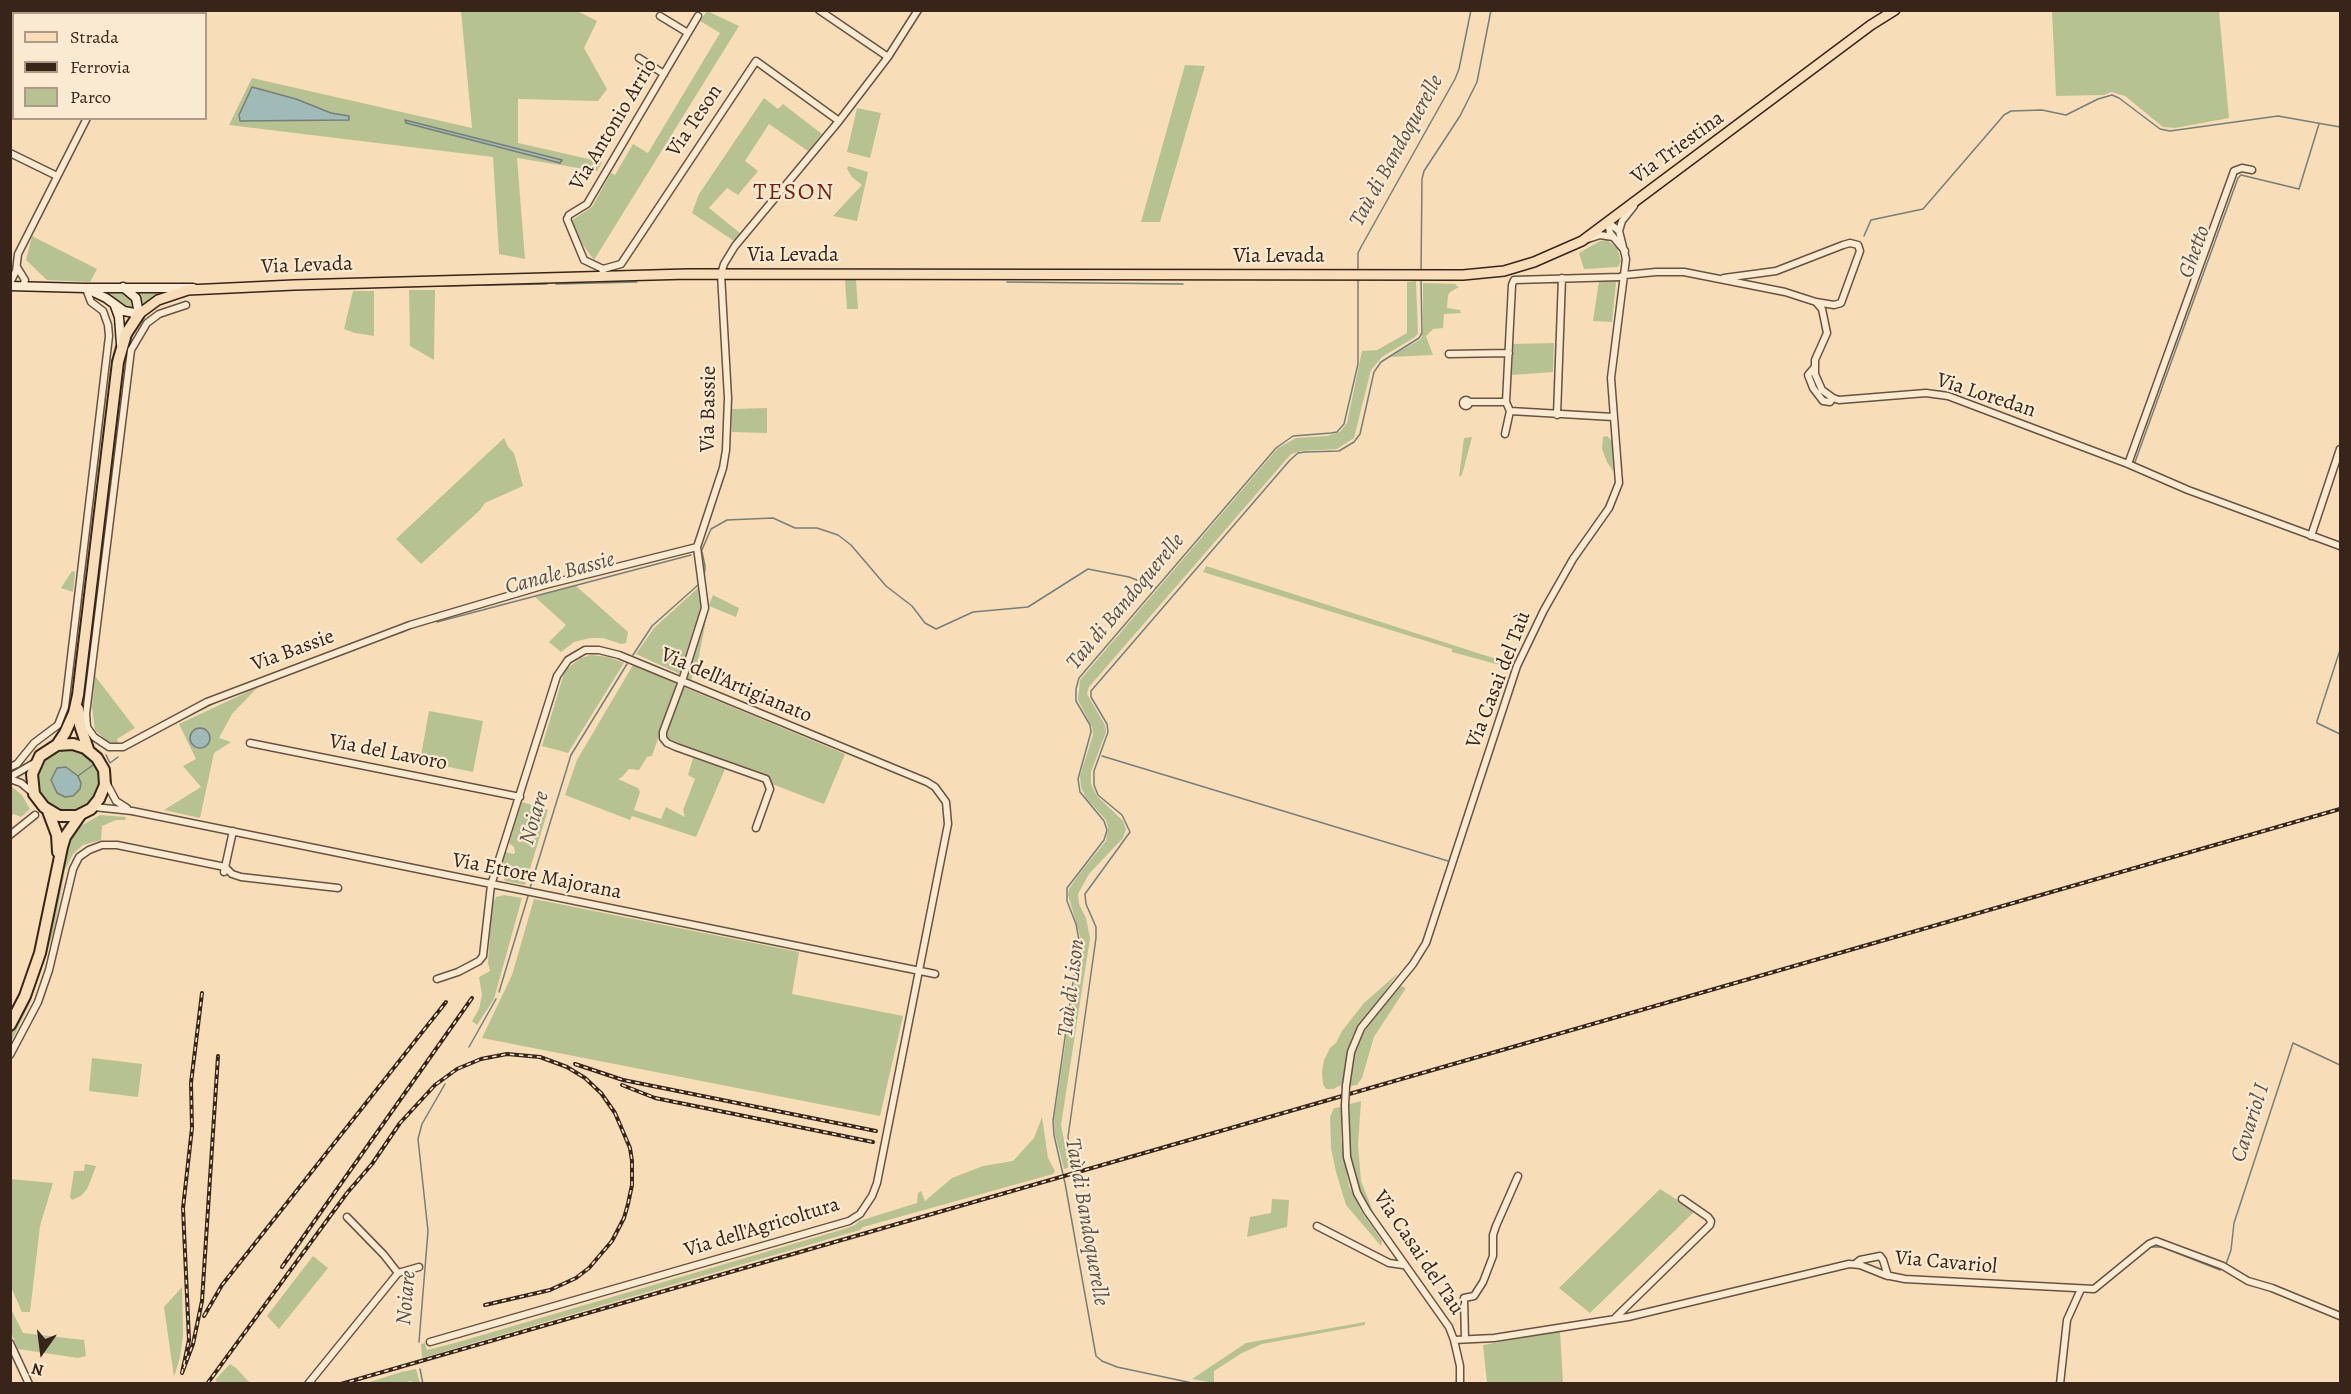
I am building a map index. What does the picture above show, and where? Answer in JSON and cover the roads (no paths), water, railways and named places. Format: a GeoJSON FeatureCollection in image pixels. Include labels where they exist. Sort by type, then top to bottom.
{"type":"FeatureCollection","features":[{"type":"Feature","properties":{"kind":"highway"},"geometry":{"type":"LineString","coordinates":[[57,745],[70,723],[78,695],[121,351],[126,334],[139,314]]}},
{"type":"Feature","properties":{"kind":"highway"},"geometry":{"type":"LineString","coordinates":[[48,811],[64,816],[81,814],[93,807],[102,795],[105,780],[100,762],[88,749],[80,725],[78,695]]}},
{"type":"Feature","properties":{"kind":"highway"},"geometry":{"type":"LineString","coordinates":[[58,861],[57,835],[48,811],[34,794],[32,778],[36,762],[45,752],[57,745],[73,744],[88,749]]}},
{"type":"Feature","properties":{"kind":"highway"},"geometry":{"type":"LineString","coordinates":[[10,1025],[25,996],[40,953],[50,912],[58,861],[66,837],[81,814]]}},
{"type":"Feature","properties":{"kind":"main road","name":"Via Triestina"},"geometry":{"type":"LineString","coordinates":[[1463,275],[1504,271],[1534,262],[1582,242],[1872,25],[1896,10]]}},
{"type":"Feature","properties":{"kind":"main road","name":"Via Levada"},"geometry":{"type":"LineString","coordinates":[[10,284],[85,288],[209,288],[602,272],[1463,275]]}},
{"type":"Feature","properties":{"kind":"main road"},"geometry":{"type":"LineString","coordinates":[[123,287],[136,298],[139,314],[152,303],[167,296],[188,290],[209,288]]}},
{"type":"Feature","properties":{"kind":"main road","name":"Via Levada"},"geometry":{"type":"LineString","coordinates":[[85,288],[124,311],[139,314]]}},
{"type":"Feature","properties":{"kind":"main road"},"geometry":{"type":"LineString","coordinates":[[113,303],[119,317],[121,351]]}},
{"type":"Feature","properties":{"kind":"street"},"geometry":{"type":"LineString","coordinates":[[819,10],[888,57]]}},
{"type":"Feature","properties":{"kind":"street"},"geometry":{"type":"LineString","coordinates":[[721,274],[735,246],[839,121],[888,57],[918,10]]}},
{"type":"Feature","properties":{"kind":"street"},"geometry":{"type":"LineString","coordinates":[[660,16],[688,33]]}},
{"type":"Feature","properties":{"kind":"street","name":"Via Antonio Arrio"},"geometry":{"type":"LineString","coordinates":[[602,272],[584,260],[567,219],[568,215],[587,204],[698,16]]}},
{"type":"Feature","properties":{"kind":"street"},"geometry":{"type":"LineString","coordinates":[[639,58],[664,74]]}},
{"type":"Feature","properties":{"kind":"street","name":"Via Teson"},"geometry":{"type":"LineString","coordinates":[[602,272],[621,264],[756,61],[839,121]]}},
{"type":"Feature","properties":{"kind":"street"},"geometry":{"type":"LineString","coordinates":[[10,284],[18,254],[86,120]]}},
{"type":"Feature","properties":{"kind":"street"},"geometry":{"type":"LineString","coordinates":[[10,153],[57,176]]}},
{"type":"Feature","properties":{"kind":"street"},"geometry":{"type":"LineString","coordinates":[[2127,464],[2234,171],[2242,168],[2252,170]]}},
{"type":"Feature","properties":{"kind":"street"},"geometry":{"type":"LineString","coordinates":[[1608,222],[1619,231],[1626,215],[1640,198]]}},
{"type":"Feature","properties":{"kind":"street"},"geometry":{"type":"LineString","coordinates":[[1608,222],[1613,237],[1625,252]]}},
{"type":"Feature","properties":{"kind":"street","name":"Via Casai del Taù"},"geometry":{"type":"LineString","coordinates":[[1460,1383],[1460,1366],[1454,1340],[1440,1312],[1403,1265],[1367,1211],[1350,1174],[1344,1140],[1346,1086],[1351,1052],[1361,1028],[1413,964],[1426,943],[1502,707],[1531,636],[1573,559],[1614,500],[1619,483],[1611,378],[1625,275],[1625,252],[1619,231]]}},
{"type":"Feature","properties":{"kind":"street"},"geometry":{"type":"LineString","coordinates":[[1582,242],[1600,235],[1613,237]]}},
{"type":"Feature","properties":{"kind":"street"},"geometry":{"type":"LineString","coordinates":[[1505,434],[1510,411],[1506,402],[1512,285],[1516,278],[1620,277],[1656,272],[1684,273],[1785,292],[1834,305],[1841,303],[1860,251],[1858,244],[1850,243],[1776,271],[1718,278]]}},
{"type":"Feature","properties":{"kind":"street"},"geometry":{"type":"LineString","coordinates":[[16,268],[40,286]]}},
{"type":"Feature","properties":{"kind":"street"},"geometry":{"type":"LineString","coordinates":[[16,268],[22,286]]}},
{"type":"Feature","properties":{"kind":"street","name":"Via Bassie"},"geometry":{"type":"LineString","coordinates":[[186,305],[159,314],[147,323],[131,350],[86,714],[87,727],[94,737],[109,747],[123,747],[207,702],[410,625],[545,585],[697,547],[723,468],[728,432],[728,386],[721,274]]}},
{"type":"Feature","properties":{"kind":"street"},"geometry":{"type":"LineString","coordinates":[[22,286],[25,280],[23,275]]}},
{"type":"Feature","properties":{"kind":"street"},"geometry":{"type":"LineString","coordinates":[[1557,415],[1562,278]]}},
{"type":"Feature","properties":{"kind":"street"},"geometry":{"type":"LineString","coordinates":[[10,767],[17,764],[34,743],[58,725],[65,707],[109,336],[103,311],[91,302],[85,288]]}},
{"type":"Feature","properties":{"kind":"street","name":"Via Loredan"},"geometry":{"type":"LineString","coordinates":[[1816,302],[1822,309],[1827,333],[1815,360],[1814,368],[1818,383],[1833,399],[1937,393],[2340,546]]}},
{"type":"Feature","properties":{"kind":"street"},"geometry":{"type":"LineString","coordinates":[[1449,354],[1509,353]]}},
{"type":"Feature","properties":{"kind":"street"},"geometry":{"type":"LineString","coordinates":[[1469,402],[1506,402]]}},
{"type":"Feature","properties":{"kind":"street"},"geometry":{"type":"LineString","coordinates":[[1510,411],[1613,417]]}},
{"type":"Feature","properties":{"kind":"street"},"geometry":{"type":"LineString","coordinates":[[2311,536],[2340,449]]}},
{"type":"Feature","properties":{"kind":"street"},"geometry":{"type":"LineString","coordinates":[[697,547],[705,608],[663,732],[663,738],[667,743],[676,747],[766,779],[770,789],[756,828]]}},
{"type":"Feature","properties":{"kind":"street","name":"Via dell'Artigianato"},"geometry":{"type":"LineString","coordinates":[[437,979],[458,972],[479,961],[483,956],[491,885],[557,676],[564,665],[578,653],[592,649],[607,651],[682,681],[927,783],[941,795],[947,807],[948,824],[918,970]]}},
{"type":"Feature","properties":{"kind":"street","name":"Via del Lavoro"},"geometry":{"type":"LineString","coordinates":[[250,743],[520,797]]}},
{"type":"Feature","properties":{"kind":"street"},"geometry":{"type":"LineString","coordinates":[[10,778],[36,762]]}},
{"type":"Feature","properties":{"kind":"street"},"geometry":{"type":"LineString","coordinates":[[10,778],[21,783],[34,794]]}},
{"type":"Feature","properties":{"kind":"street"},"geometry":{"type":"LineString","coordinates":[[105,780],[116,801],[132,811]]}},
{"type":"Feature","properties":{"kind":"street","name":"Via Ettore Majorana"},"geometry":{"type":"LineString","coordinates":[[93,807],[132,811],[233,831],[935,974]]}},
{"type":"Feature","properties":{"kind":"street"},"geometry":{"type":"LineString","coordinates":[[10,835],[35,815]]}},
{"type":"Feature","properties":{"kind":"street"},"geometry":{"type":"LineString","coordinates":[[224,869],[233,831]]}},
{"type":"Feature","properties":{"kind":"street"},"geometry":{"type":"LineString","coordinates":[[10,1055],[38,1002],[49,970],[69,883],[79,857],[88,850],[102,845],[117,845],[224,869],[241,877],[338,888]]}},
{"type":"Feature","properties":{"kind":"street","name":"Via dell'Agricoltura"},"geometry":{"type":"LineString","coordinates":[[430,1342],[849,1221],[860,1214],[872,1196],[877,1183],[918,970]]}},
{"type":"Feature","properties":{"kind":"street"},"geometry":{"type":"LineString","coordinates":[[1465,1339],[1464,1298],[1474,1296],[1483,1282],[1492,1256],[1493,1235],[1518,1176]]}},
{"type":"Feature","properties":{"kind":"street"},"geometry":{"type":"LineString","coordinates":[[1615,1318],[1710,1225],[1708,1217],[1682,1199]]}},
{"type":"Feature","properties":{"kind":"street"},"geometry":{"type":"LineString","coordinates":[[347,1217],[398,1273]]}},
{"type":"Feature","properties":{"kind":"street"},"geometry":{"type":"LineString","coordinates":[[1317,1226],[1389,1263],[1403,1265]]}},
{"type":"Feature","properties":{"kind":"street","name":"Via Cavariol"},"geometry":{"type":"LineString","coordinates":[[1855,1264],[1888,1276],[1905,1279],[2082,1289],[2094,1288],[2149,1244],[2161,1242],[2223,1266],[2248,1281],[2272,1288],[2340,1316]]}},
{"type":"Feature","properties":{"kind":"street"},"geometry":{"type":"LineString","coordinates":[[1454,1340],[1494,1338],[1615,1318],[1855,1264],[1860,1260],[1880,1256],[1888,1276]]}},
{"type":"Feature","properties":{"kind":"street"},"geometry":{"type":"LineString","coordinates":[[308,1383],[398,1273],[419,1267]]}},
{"type":"Feature","properties":{"kind":"street"},"geometry":{"type":"LineString","coordinates":[[2060,1383],[2067,1320],[2082,1289]]}},
{"type":"Feature","properties":{"kind":"street"},"geometry":{"type":"LineString","coordinates":[[10,1343],[29,1383]]}},
{"type":"Feature","properties":{"kind":"water"},"geometry":{"type":"Polygon","coordinates":[[[252,87],[296,99],[331,113],[349,116],[349,120],[240,121],[239,115],[252,87]]]}},
{"type":"Feature","properties":{"kind":"water"},"geometry":{"type":"Polygon","coordinates":[[[405,120],[562,160],[560,163],[406,123],[405,120]]]}},
{"type":"Feature","properties":{"kind":"water"},"geometry":{"type":"Polygon","coordinates":[[[200,728],[207,731],[210,738],[207,745],[200,748],[193,745],[190,738],[193,731],[200,728]]]}},
{"type":"Feature","properties":{"kind":"water"},"geometry":{"type":"Polygon","coordinates":[[[66,767],[78,776],[81,783],[80,789],[73,796],[65,797],[57,793],[51,780],[57,768],[66,767]]]}},
{"type":"Feature","properties":{"kind":"waterway","name":"Taù di Bandoquerelle"},"geometry":{"type":"LineString","coordinates":[[1358,270],[1358,253],[1361,247],[1455,79],[1471,10]]}},
{"type":"Feature","properties":{"kind":"waterway","name":"Taù di Lison"},"geometry":{"type":"LineString","coordinates":[[1421,271],[1424,171],[1460,116],[1477,82],[1491,10]]}},
{"type":"Feature","properties":{"kind":"waterway"},"geometry":{"type":"LineString","coordinates":[[1864,236],[1871,220],[1923,209],[2004,115],[2011,111],[2042,110],[2066,115],[2098,99],[2112,95],[2160,129],[2170,131],[2278,116],[2340,127]]}},
{"type":"Feature","properties":{"kind":"waterway","name":"Ghetto"},"geometry":{"type":"LineString","coordinates":[[2135,462],[2238,178],[2241,175],[2299,189],[2319,124]]}},
{"type":"Feature","properties":{"kind":"waterway","name":"Taù di Lison"},"geometry":{"type":"LineString","coordinates":[[1076,1166],[1068,1137],[1096,938],[1096,927],[1086,904],[1085,894],[1130,832],[1122,815],[1098,795],[1094,785],[1094,771],[1108,732],[1107,724],[1091,697],[1091,691],[1290,460],[1298,453],[1339,451],[1354,442],[1360,434],[1374,372],[1381,362],[1419,338],[1422,333],[1421,279]]}},
{"type":"Feature","properties":{"kind":"waterway","name":"Taù di Bandoquerelle"},"geometry":{"type":"LineString","coordinates":[[1197,1384],[1117,1367],[1096,1356],[1065,1183],[1054,1135],[1053,1121],[1079,940],[1076,924],[1067,901],[1067,888],[1104,840],[1107,830],[1104,821],[1080,792],[1078,779],[1091,732],[1090,725],[1076,701],[1076,689],[1079,678],[1276,448],[1293,436],[1337,432],[1344,424],[1358,364],[1358,280]]}},
{"type":"Feature","properties":{"kind":"waterway"},"geometry":{"type":"LineString","coordinates":[[556,284],[637,282]]}},
{"type":"Feature","properties":{"kind":"waterway"},"geometry":{"type":"LineString","coordinates":[[1007,282],[1183,284]]}},
{"type":"Feature","properties":{"kind":"waterway"},"geometry":{"type":"LineString","coordinates":[[384,287],[547,284]]}},
{"type":"Feature","properties":{"kind":"waterway","name":"Canale Bassie"},"geometry":{"type":"LineString","coordinates":[[701,552],[711,529],[727,520],[773,518],[795,528],[817,528],[838,535],[851,545],[886,586],[912,606],[925,623],[936,629],[973,612],[1028,607],[1088,569],[1129,577],[1155,587]]}},
{"type":"Feature","properties":{"kind":"waterway","name":"Noiare"},"geometry":{"type":"LineString","coordinates":[[702,552],[705,566],[704,579]]}},
{"type":"Feature","properties":{"kind":"waterway","name":"Canale Bassie"},"geometry":{"type":"LineString","coordinates":[[437,622],[691,555]]}},
{"type":"Feature","properties":{"kind":"waterway","name":"Noiare"},"geometry":{"type":"LineString","coordinates":[[633,655],[652,626],[698,585]]}},
{"type":"Feature","properties":{"kind":"waterway","name":"Canale Bassie"},"geometry":{"type":"LineString","coordinates":[[379,640],[405,631]]}},
{"type":"Feature","properties":{"kind":"waterway"},"geometry":{"type":"LineString","coordinates":[[2340,650],[2317,721],[2340,734]]}},
{"type":"Feature","properties":{"kind":"waterway","name":"Noiare"},"geometry":{"type":"LineString","coordinates":[[530,888],[571,755],[627,664]]}},
{"type":"Feature","properties":{"kind":"waterway","name":"Canale Bassie"},"geometry":{"type":"LineString","coordinates":[[159,731],[220,700]]}},
{"type":"Feature","properties":{"kind":"waterway","name":"Canale Bassie"},"geometry":{"type":"LineString","coordinates":[[106,755],[110,763],[118,757]]}},
{"type":"Feature","properties":{"kind":"waterway"},"geometry":{"type":"LineString","coordinates":[[1102,756],[1448,861]]}},
{"type":"Feature","properties":{"kind":"waterway","name":"Canale Bassie"},"geometry":{"type":"LineString","coordinates":[[78,776],[93,765]]}},
{"type":"Feature","properties":{"kind":"waterway","name":"Noiare"},"geometry":{"type":"LineString","coordinates":[[499,992],[529,893]]}},
{"type":"Feature","properties":{"kind":"waterway","name":"Noiare"},"geometry":{"type":"LineString","coordinates":[[469,1047],[496,999]]}},
{"type":"Feature","properties":{"kind":"waterway","name":"Cavariol I"},"geometry":{"type":"LineString","coordinates":[[2226,1264],[2231,1250],[2234,1223],[2293,1043],[2340,1065]]}},
{"type":"Feature","properties":{"kind":"waterway","name":"Noiare"},"geometry":{"type":"LineString","coordinates":[[419,1342],[428,1231],[418,1139],[422,1124],[445,1084]]}},
{"type":"Feature","properties":{"kind":"waterway","name":"Cavariol I"},"geometry":{"type":"LineString","coordinates":[[2151,1247],[2162,1247],[2220,1270]]}},
{"type":"Feature","properties":{"kind":"waterway","name":"Noiare"},"geometry":{"type":"LineString","coordinates":[[420,1369],[423,1384]]}},
{"type":"Feature","properties":{"kind":"railway"},"geometry":{"type":"LineString","coordinates":[[341,1384],[2340,809]]}},
{"type":"Feature","properties":{"kind":"railway"},"geometry":{"type":"LineString","coordinates":[[202,993],[191,1083],[192,1128],[183,1208],[189,1340],[182,1373],[193,1344],[202,1301],[218,1056]]}},
{"type":"Feature","properties":{"kind":"railway"},"geometry":{"type":"LineString","coordinates":[[282,1267],[472,998]]}},
{"type":"Feature","properties":{"kind":"railway"},"geometry":{"type":"LineString","coordinates":[[204,1316],[222,1285],[446,1002]]}},
{"type":"Feature","properties":{"kind":"railway"},"geometry":{"type":"LineString","coordinates":[[207,1384],[347,1193],[372,1164],[400,1123],[435,1085],[457,1069],[481,1059],[507,1054],[540,1057],[567,1067],[585,1078],[601,1093],[615,1113],[630,1148],[632,1161],[632,1185],[628,1204],[624,1218],[612,1241],[589,1268],[576,1278],[550,1290],[485,1305]]}},
{"type":"Feature","properties":{"kind":"railway"},"geometry":{"type":"LineString","coordinates":[[575,1064],[623,1080],[876,1131]]}},
{"type":"Feature","properties":{"kind":"railway"},"geometry":{"type":"LineString","coordinates":[[622,1085],[655,1098],[873,1142]]}},
{"type":"Feature","properties":{"kind":"district","name":"TESON"},"geometry":{"type":"Point","coordinates":[794,193]}}]}
